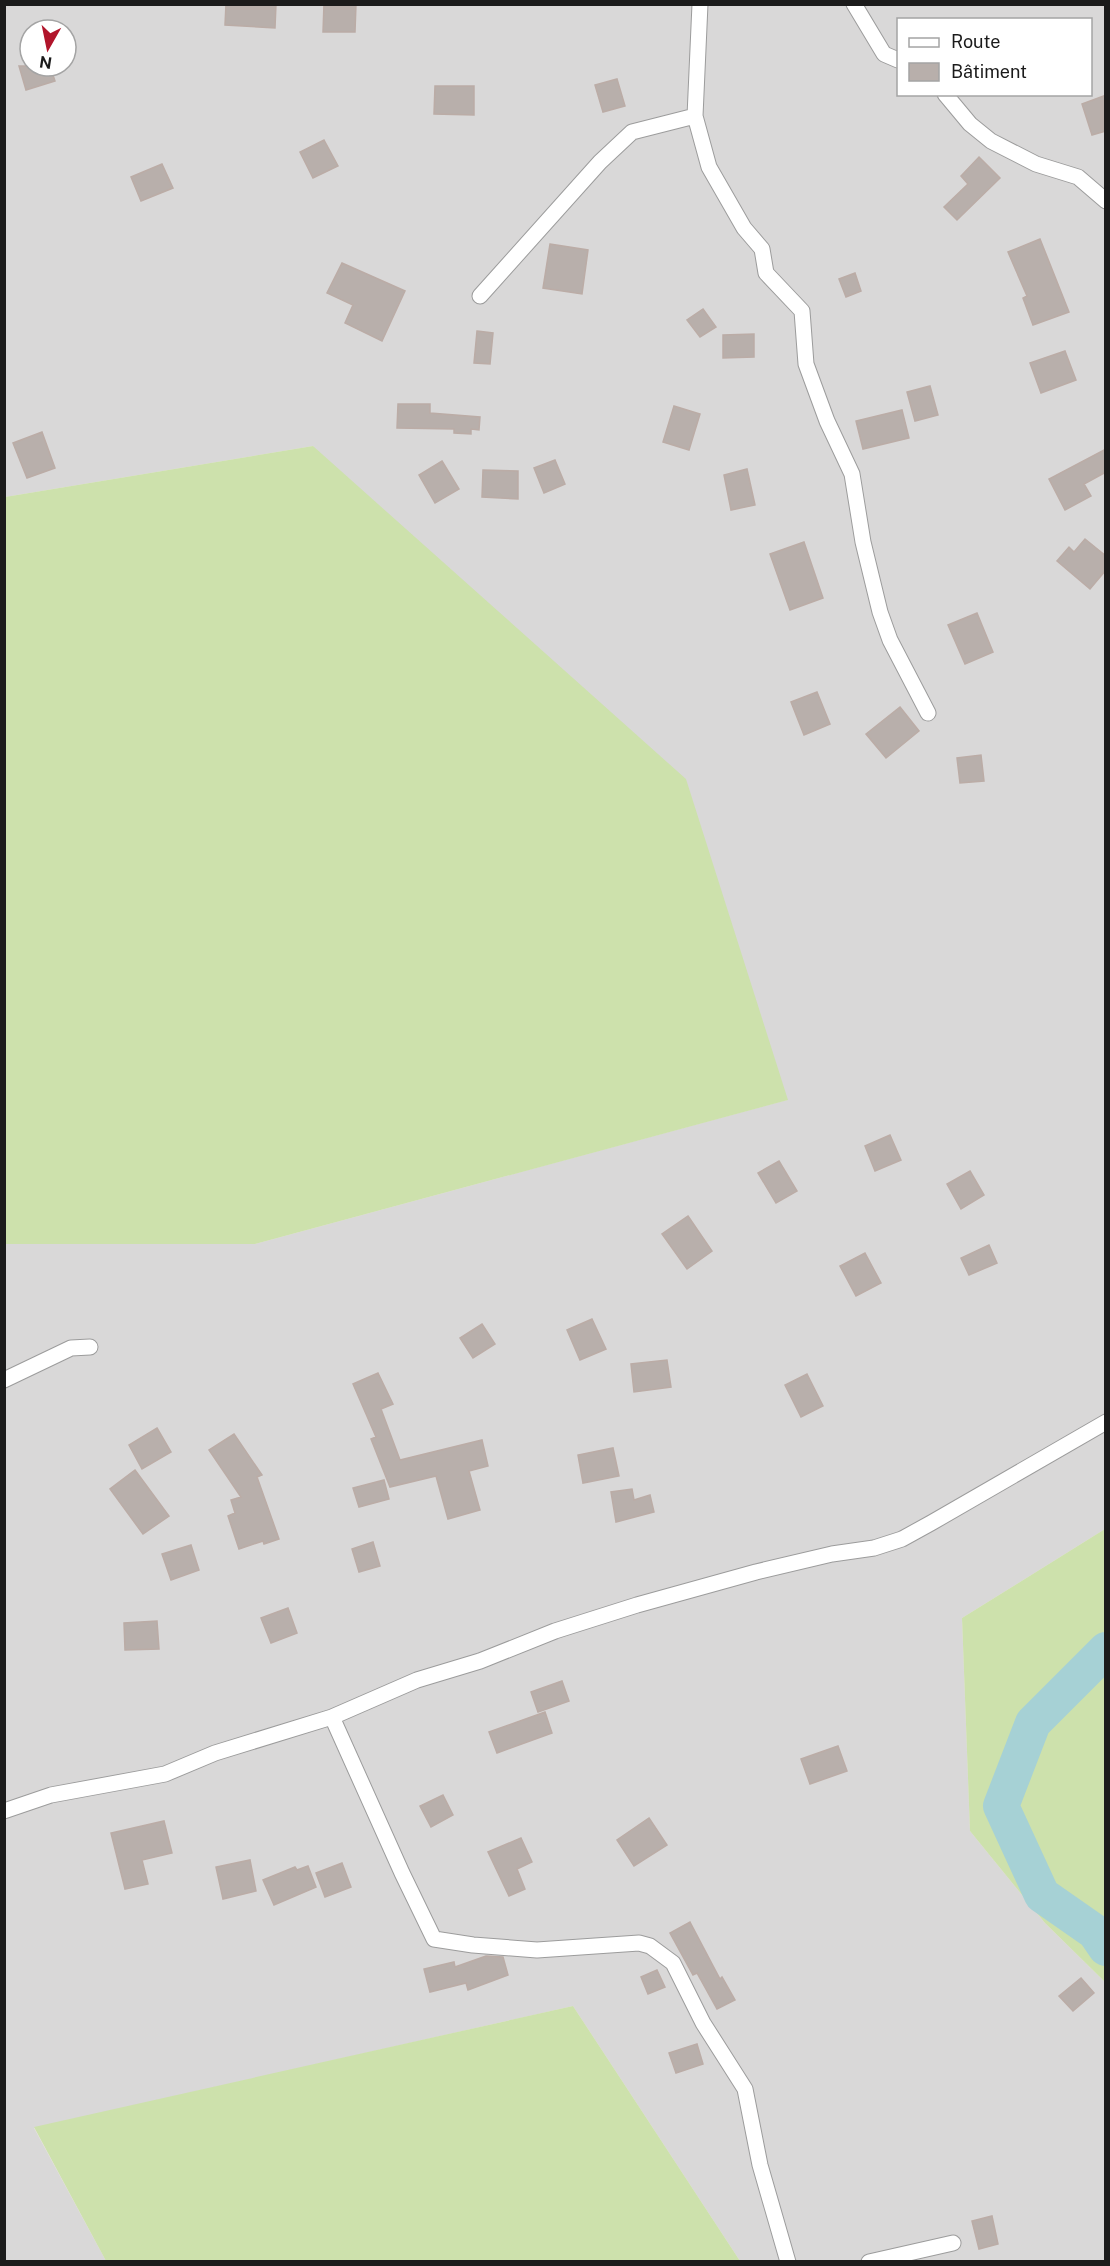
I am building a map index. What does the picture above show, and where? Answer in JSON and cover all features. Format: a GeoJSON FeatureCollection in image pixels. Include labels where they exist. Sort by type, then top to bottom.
{"type":"FeatureCollection","features":[{"type":"Feature","properties":{"kind":"street"},"geometry":{"type":"LineString","coordinates":[[700,4],[694,116],[709,167],[744,228],[762,249],[766,273],[802,311],[806,364],[827,421],[852,474],[880,612],[890,640],[928,713]]}},
{"type":"Feature","properties":{"kind":"street"},"geometry":{"type":"LineString","coordinates":[[854,4],[884,54],[897,60]]}},
{"type":"Feature","properties":{"kind":"street"},"geometry":{"type":"LineString","coordinates":[[947,96],[970,124],[991,141],[1036,164],[1078,177],[1106,201]]}},
{"type":"Feature","properties":{"kind":"street"},"geometry":{"type":"LineString","coordinates":[[480,297],[600,162],[632,132],[694,116]]}},
{"type":"Feature","properties":{"kind":"street"},"geometry":{"type":"LineString","coordinates":[[4,1380],[71,1348],[90,1347]]}},
{"type":"Feature","properties":{"kind":"street"},"geometry":{"type":"LineString","coordinates":[[4,1811],[51,1795],[165,1774],[215,1753],[332,1717],[417,1680],[480,1661],[555,1631],[637,1605],[756,1572],[832,1554],[874,1548],[902,1539],[1106,1422]]}},
{"type":"Feature","properties":{"kind":"street"},"geometry":{"type":"LineString","coordinates":[[332,1717],[434,1939],[537,1950],[639,1943],[650,1946],[673,1963],[703,2023],[745,2089],[760,2165],[788,2262]]}},
{"type":"Feature","properties":{"kind":"street"},"geometry":{"type":"LineString","coordinates":[[869,2262],[953,2243]]}},
{"type":"Feature","properties":{"kind":"shaded area"},"geometry":{"type":"Polygon","coordinates":[[[5,5],[1105,5],[1105,1529],[962,1618],[970,1831],[1045,1923],[1105,1982],[1105,2261],[740,2261],[573,2006],[34,2128],[106,2261],[5,2261],[5,1244],[255,1244],[787,1100],[313,446],[5,497],[5,5]]]}},
{"type":"Feature","properties":{"kind":"green space"},"geometry":{"type":"Polygon","coordinates":[[[313,446],[686,779],[788,1100],[255,1244],[5,1244],[5,497],[313,446]]]}},
{"type":"Feature","properties":{"kind":"green space"},"geometry":{"type":"Polygon","coordinates":[[[1105,1529],[1105,1982],[1045,1923],[970,1831],[962,1618],[1105,1529]]]}},
{"type":"Feature","properties":{"kind":"green space"},"geometry":{"type":"Polygon","coordinates":[[[573,2006],[740,2261],[106,2261],[34,2127],[573,2006]]]}},
{"type":"Feature","properties":{"kind":"building"},"geometry":{"type":"Polygon","coordinates":[[[226,4],[276,4],[275,28],[225,25],[226,4]]]}},
{"type":"Feature","properties":{"kind":"building"},"geometry":{"type":"Polygon","coordinates":[[[324,4],[356,4],[355,32],[323,32],[324,4]]]}},
{"type":"Feature","properties":{"kind":"building"},"geometry":{"type":"Polygon","coordinates":[[[22,78],[54,78],[55,81],[26,90],[22,78]]]}},
{"type":"Feature","properties":{"kind":"building"},"geometry":{"type":"Polygon","coordinates":[[[617,79],[625,106],[603,112],[595,85],[617,79]]]}},
{"type":"Feature","properties":{"kind":"building"},"geometry":{"type":"Polygon","coordinates":[[[435,86],[474,86],[474,115],[434,114],[435,86]]]}},
{"type":"Feature","properties":{"kind":"building"},"geometry":{"type":"Polygon","coordinates":[[[1106,95],[1106,131],[1092,135],[1082,104],[1106,95]]]}},
{"type":"Feature","properties":{"kind":"building"},"geometry":{"type":"Polygon","coordinates":[[[324,140],[338,166],[313,178],[300,152],[324,140]]]}},
{"type":"Feature","properties":{"kind":"building"},"geometry":{"type":"Polygon","coordinates":[[[979,157],[1000,178],[957,220],[944,207],[968,184],[961,176],[979,157]]]}},
{"type":"Feature","properties":{"kind":"building"},"geometry":{"type":"Polygon","coordinates":[[[162,164],[173,188],[141,201],[131,177],[162,164]]]}},
{"type":"Feature","properties":{"kind":"building"},"geometry":{"type":"Polygon","coordinates":[[[1040,239],[1069,312],[1033,325],[1023,298],[1027,296],[1008,252],[1040,239]]]}},
{"type":"Feature","properties":{"kind":"building"},"geometry":{"type":"Polygon","coordinates":[[[550,244],[588,250],[582,294],[543,288],[550,244]]]}},
{"type":"Feature","properties":{"kind":"building"},"geometry":{"type":"Polygon","coordinates":[[[342,263],[405,291],[382,341],[345,323],[353,305],[327,293],[342,263]]]}},
{"type":"Feature","properties":{"kind":"building"},"geometry":{"type":"Polygon","coordinates":[[[855,273],[861,291],[846,297],[839,279],[855,273]]]}},
{"type":"Feature","properties":{"kind":"building"},"geometry":{"type":"Polygon","coordinates":[[[703,309],[716,327],[700,337],[687,320],[703,309]]]}},
{"type":"Feature","properties":{"kind":"building"},"geometry":{"type":"Polygon","coordinates":[[[477,331],[493,333],[490,364],[474,363],[477,331]]]}},
{"type":"Feature","properties":{"kind":"building"},"geometry":{"type":"Polygon","coordinates":[[[754,334],[754,357],[723,358],[723,335],[754,334]]]}},
{"type":"Feature","properties":{"kind":"building"},"geometry":{"type":"Polygon","coordinates":[[[1065,351],[1076,380],[1041,393],[1030,363],[1065,351]]]}},
{"type":"Feature","properties":{"kind":"building"},"geometry":{"type":"Polygon","coordinates":[[[930,386],[938,415],[915,421],[907,392],[930,386]]]}},
{"type":"Feature","properties":{"kind":"building"},"geometry":{"type":"Polygon","coordinates":[[[398,404],[430,404],[430,413],[480,417],[479,430],[471,429],[471,434],[454,433],[454,429],[397,428],[398,404]]]}},
{"type":"Feature","properties":{"kind":"building"},"geometry":{"type":"Polygon","coordinates":[[[674,406],[700,414],[689,450],[663,442],[674,406]]]}},
{"type":"Feature","properties":{"kind":"building"},"geometry":{"type":"Polygon","coordinates":[[[902,410],[909,438],[863,449],[856,421],[902,410]]]}},
{"type":"Feature","properties":{"kind":"building"},"geometry":{"type":"Polygon","coordinates":[[[42,432],[55,468],[27,478],[13,443],[42,432]]]}},
{"type":"Feature","properties":{"kind":"building"},"geometry":{"type":"Polygon","coordinates":[[[1106,449],[1106,472],[1084,484],[1091,496],[1065,510],[1049,479],[1106,449]]]}},
{"type":"Feature","properties":{"kind":"building"},"geometry":{"type":"Polygon","coordinates":[[[555,460],[565,484],[544,493],[534,468],[555,460]]]}},
{"type":"Feature","properties":{"kind":"building"},"geometry":{"type":"Polygon","coordinates":[[[442,461],[459,489],[435,503],[419,475],[442,461]]]}},
{"type":"Feature","properties":{"kind":"building"},"geometry":{"type":"Polygon","coordinates":[[[747,469],[755,505],[731,510],[724,475],[747,469]]]}},
{"type":"Feature","properties":{"kind":"building"},"geometry":{"type":"Polygon","coordinates":[[[483,470],[518,471],[518,499],[482,497],[483,470]]]}},
{"type":"Feature","properties":{"kind":"building"},"geometry":{"type":"Polygon","coordinates":[[[1085,539],[1106,556],[1106,570],[1090,589],[1057,561],[1069,547],[1074,552],[1085,539]]]}},
{"type":"Feature","properties":{"kind":"building"},"geometry":{"type":"Polygon","coordinates":[[[804,542],[823,598],[790,610],[770,554],[804,542]]]}},
{"type":"Feature","properties":{"kind":"building"},"geometry":{"type":"Polygon","coordinates":[[[977,613],[993,652],[965,664],[948,625],[977,613]]]}},
{"type":"Feature","properties":{"kind":"building"},"geometry":{"type":"Polygon","coordinates":[[[817,692],[830,724],[804,735],[791,702],[817,692]]]}},
{"type":"Feature","properties":{"kind":"building"},"geometry":{"type":"Polygon","coordinates":[[[900,707],[919,731],[886,758],[866,734],[900,707]]]}},
{"type":"Feature","properties":{"kind":"building"},"geometry":{"type":"Polygon","coordinates":[[[981,755],[984,781],[960,783],[957,758],[981,755]]]}},
{"type":"Feature","properties":{"kind":"building"},"geometry":{"type":"Polygon","coordinates":[[[890,1135],[901,1160],[875,1171],[865,1146],[890,1135]]]}},
{"type":"Feature","properties":{"kind":"building"},"geometry":{"type":"Polygon","coordinates":[[[779,1161],[797,1191],[776,1203],[758,1173],[779,1161]]]}},
{"type":"Feature","properties":{"kind":"building"},"geometry":{"type":"Polygon","coordinates":[[[970,1171],[984,1195],[961,1209],[947,1184],[970,1171]]]}},
{"type":"Feature","properties":{"kind":"building"},"geometry":{"type":"Polygon","coordinates":[[[688,1216],[712,1251],[687,1269],[662,1234],[688,1216]]]}},
{"type":"Feature","properties":{"kind":"building"},"geometry":{"type":"Polygon","coordinates":[[[989,1245],[997,1263],[969,1275],[961,1258],[989,1245]]]}},
{"type":"Feature","properties":{"kind":"building"},"geometry":{"type":"Polygon","coordinates":[[[865,1253],[881,1283],[856,1296],[840,1266],[865,1253]]]}},
{"type":"Feature","properties":{"kind":"building"},"geometry":{"type":"Polygon","coordinates":[[[592,1319],[606,1349],[580,1360],[567,1330],[592,1319]]]}},
{"type":"Feature","properties":{"kind":"building"},"geometry":{"type":"Polygon","coordinates":[[[482,1324],[495,1344],[473,1358],[460,1338],[482,1324]]]}},
{"type":"Feature","properties":{"kind":"building"},"geometry":{"type":"Polygon","coordinates":[[[667,1360],[671,1387],[634,1392],[631,1364],[667,1360]]]}},
{"type":"Feature","properties":{"kind":"building"},"geometry":{"type":"Polygon","coordinates":[[[378,1373],[393,1404],[381,1409],[400,1460],[482,1440],[488,1466],[469,1471],[480,1510],[448,1519],[436,1476],[390,1487],[371,1439],[376,1437],[353,1384],[378,1373]]]}},
{"type":"Feature","properties":{"kind":"building"},"geometry":{"type":"Polygon","coordinates":[[[807,1374],[823,1406],[801,1417],[785,1385],[807,1374]]]}},
{"type":"Feature","properties":{"kind":"building"},"geometry":{"type":"Polygon","coordinates":[[[157,1428],[171,1452],[142,1469],[129,1445],[157,1428]]]}},
{"type":"Feature","properties":{"kind":"building"},"geometry":{"type":"Polygon","coordinates":[[[234,1434],[262,1475],[257,1477],[279,1539],[264,1544],[263,1541],[239,1549],[228,1516],[235,1513],[231,1500],[241,1497],[209,1450],[234,1434]]]}},
{"type":"Feature","properties":{"kind":"building"},"geometry":{"type":"Polygon","coordinates":[[[613,1448],[619,1476],[583,1483],[578,1455],[613,1448]]]}},
{"type":"Feature","properties":{"kind":"building"},"geometry":{"type":"Polygon","coordinates":[[[135,1470],[169,1516],[143,1534],[110,1489],[135,1470]]]}},
{"type":"Feature","properties":{"kind":"building"},"geometry":{"type":"Polygon","coordinates":[[[384,1480],[389,1499],[359,1507],[353,1488],[384,1480]]]}},
{"type":"Feature","properties":{"kind":"building"},"geometry":{"type":"Polygon","coordinates":[[[632,1489],[634,1500],[650,1495],[654,1512],[616,1522],[611,1492],[632,1489]]]}},
{"type":"Feature","properties":{"kind":"building"},"geometry":{"type":"Polygon","coordinates":[[[373,1542],[380,1566],[359,1572],[352,1549],[373,1542]]]}},
{"type":"Feature","properties":{"kind":"building"},"geometry":{"type":"Polygon","coordinates":[[[191,1545],[199,1570],[171,1580],[162,1554],[191,1545]]]}},
{"type":"Feature","properties":{"kind":"building"},"geometry":{"type":"Polygon","coordinates":[[[288,1608],[297,1633],[271,1643],[261,1618],[288,1608]]]}},
{"type":"Feature","properties":{"kind":"building"},"geometry":{"type":"Polygon","coordinates":[[[157,1621],[159,1649],[125,1650],[124,1623],[157,1621]]]}},
{"type":"Feature","properties":{"kind":"building"},"geometry":{"type":"Polygon","coordinates":[[[562,1681],[569,1701],[538,1712],[531,1692],[562,1681]]]}},
{"type":"Feature","properties":{"kind":"building"},"geometry":{"type":"Polygon","coordinates":[[[545,1712],[552,1733],[497,1753],[489,1732],[545,1712]]]}},
{"type":"Feature","properties":{"kind":"building"},"geometry":{"type":"Polygon","coordinates":[[[838,1746],[847,1771],[810,1784],[801,1759],[838,1746]]]}},
{"type":"Feature","properties":{"kind":"building"},"geometry":{"type":"Polygon","coordinates":[[[443,1795],[453,1815],[431,1827],[420,1806],[443,1795]]]}},
{"type":"Feature","properties":{"kind":"building"},"geometry":{"type":"Polygon","coordinates":[[[649,1818],[667,1845],[634,1866],[617,1840],[649,1818]]]}},
{"type":"Feature","properties":{"kind":"building"},"geometry":{"type":"Polygon","coordinates":[[[164,1821],[172,1853],[142,1860],[148,1884],[125,1889],[111,1833],[164,1821]]]}},
{"type":"Feature","properties":{"kind":"building"},"geometry":{"type":"Polygon","coordinates":[[[521,1838],[532,1862],[517,1869],[525,1889],[509,1896],[488,1852],[521,1838]]]}},
{"type":"Feature","properties":{"kind":"building"},"geometry":{"type":"Polygon","coordinates":[[[250,1860],[256,1891],[223,1899],[216,1867],[250,1860]]]}},
{"type":"Feature","properties":{"kind":"building"},"geometry":{"type":"Polygon","coordinates":[[[342,1863],[351,1887],[325,1897],[316,1873],[342,1863]]]}},
{"type":"Feature","properties":{"kind":"building"},"geometry":{"type":"Polygon","coordinates":[[[308,1866],[316,1887],[274,1905],[263,1880],[295,1867],[297,1870],[308,1866]]]}},
{"type":"Feature","properties":{"kind":"building"},"geometry":{"type":"Polygon","coordinates":[[[690,1922],[720,1979],[722,1977],[735,2000],[717,2009],[697,1973],[693,1975],[670,1933],[690,1922]]]}},
{"type":"Feature","properties":{"kind":"building"},"geometry":{"type":"Polygon","coordinates":[[[486,1956],[503,1957],[508,1975],[468,1990],[466,1983],[430,1992],[424,1969],[454,1962],[455,1967],[486,1956]]]}},
{"type":"Feature","properties":{"kind":"building"},"geometry":{"type":"Polygon","coordinates":[[[657,1970],[665,1987],[648,1994],[641,1977],[657,1970]]]}},
{"type":"Feature","properties":{"kind":"building"},"geometry":{"type":"Polygon","coordinates":[[[1081,1978],[1094,1993],[1073,2011],[1059,1996],[1081,1978]]]}},
{"type":"Feature","properties":{"kind":"building"},"geometry":{"type":"Polygon","coordinates":[[[697,2044],[703,2064],[676,2073],[669,2053],[697,2044]]]}},
{"type":"Feature","properties":{"kind":"building"},"geometry":{"type":"Polygon","coordinates":[[[992,2216],[998,2244],[979,2249],[972,2221],[992,2216]]]}},
{"type":"Feature","properties":{"kind":"waterway"},"geometry":{"type":"LineString","coordinates":[[1106,1650],[1033,1723],[1001,1806],[1042,1895],[1095,1932],[1106,1948]]}}]}
